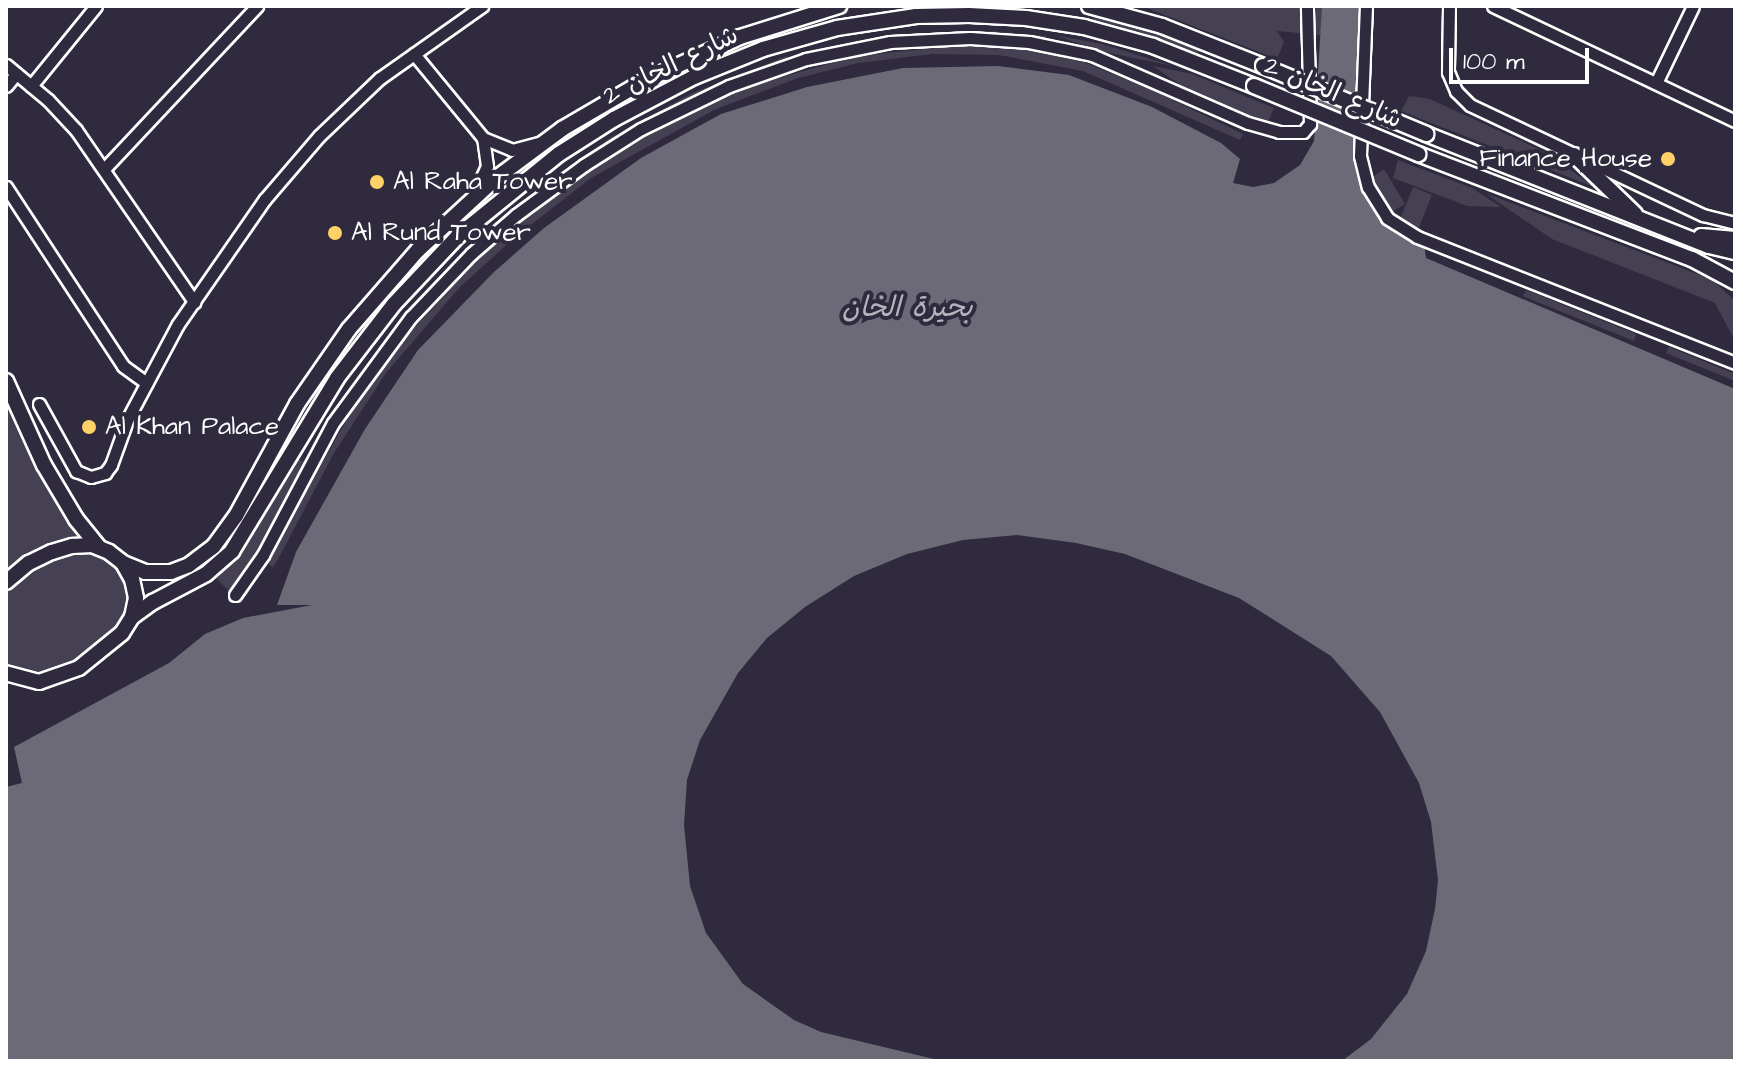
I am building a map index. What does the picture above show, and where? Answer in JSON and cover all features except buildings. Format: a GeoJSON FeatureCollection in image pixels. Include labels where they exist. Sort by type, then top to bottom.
{"type":"FeatureCollection","features":[{"type":"Feature","properties":{"kind":"main road","name":"شارع الخان 2"},"geometry":{"type":"LineString","coordinates":[[123,563],[145,572],[171,572],[189,565],[214,546],[236,516],[297,404],[349,329],[418,250],[473,197],[545,141],[598,107],[676,65],[764,28],[839,6]]}},
{"type":"Feature","properties":{"kind":"main road","name":"شارع الخان 2"},"geometry":{"type":"LineString","coordinates":[[1089,6],[1162,26],[1641,220],[1735,252]]}},
{"type":"Feature","properties":{"kind":"main road","name":"شارع الخان 2"},"geometry":{"type":"LineString","coordinates":[[10,680],[47,681],[79,668],[116,641],[132,617],[153,602],[206,574],[232,551],[253,523],[303,430],[355,353],[415,281],[458,236],[559,154],[614,119],[694,77],[763,49],[837,28],[916,16],[969,15],[1026,18],[1084,27],[1165,50],[1418,154],[1692,259],[1735,282]]}},
{"type":"Feature","properties":{"kind":"main road"},"geometry":{"type":"LineString","coordinates":[[1574,155],[1641,220]]}},
{"type":"Feature","properties":{"kind":"main road"},"geometry":{"type":"LineString","coordinates":[[1662,228],[1735,239]]}},
{"type":"Feature","properties":{"kind":"main road"},"geometry":{"type":"LineString","coordinates":[[6,381],[44,465],[76,519],[99,547],[123,563],[135,592],[132,617]]}},
{"type":"Feature","properties":{"kind":"main road"},"geometry":{"type":"LineString","coordinates":[[6,582],[29,563],[52,552],[79,545],[99,547]]}},
{"type":"Feature","properties":{"kind":"street"},"geometry":{"type":"LineString","coordinates":[[31,86],[96,6]]}},
{"type":"Feature","properties":{"kind":"street"},"geometry":{"type":"LineString","coordinates":[[104,169],[257,6]]}},
{"type":"Feature","properties":{"kind":"street"},"geometry":{"type":"LineString","coordinates":[[39,404],[72,467],[85,477],[96,477],[111,465],[119,436],[194,302],[239,232],[291,167],[366,90],[482,6]]}},
{"type":"Feature","properties":{"kind":"street"},"geometry":{"type":"LineString","coordinates":[[235,595],[263,555],[333,423],[411,317],[461,263],[508,221],[584,165],[641,129],[729,86],[806,59],[890,42],[970,38],[1029,42],[1092,55],[1259,127],[1285,133],[1303,132],[1310,124],[1307,6]]}},
{"type":"Feature","properties":{"kind":"street"},"geometry":{"type":"LineString","coordinates":[[1366,6],[1361,162],[1371,196],[1393,224],[1417,237],[1735,363]]}},
{"type":"Feature","properties":{"kind":"street"},"geometry":{"type":"LineString","coordinates":[[1449,6],[1446,62],[1456,91],[1470,105],[1735,232]]}},
{"type":"Feature","properties":{"kind":"street"},"geometry":{"type":"LineString","coordinates":[[1493,6],[1735,121]]}},
{"type":"Feature","properties":{"kind":"street"},"geometry":{"type":"LineString","coordinates":[[1656,83],[1693,6]]}},
{"type":"Feature","properties":{"kind":"street"},"geometry":{"type":"LineString","coordinates":[[414,54],[483,138],[512,150],[545,141]]}},
{"type":"Feature","properties":{"kind":"street"},"geometry":{"type":"LineString","coordinates":[[6,65],[76,130],[194,302]]}},
{"type":"Feature","properties":{"kind":"street"},"geometry":{"type":"LineString","coordinates":[[6,86],[16,74]]}},
{"type":"Feature","properties":{"kind":"street"},"geometry":{"type":"LineString","coordinates":[[473,197],[487,166],[483,138]]}},
{"type":"Feature","properties":{"kind":"street"},"geometry":{"type":"LineString","coordinates":[[6,187],[123,366],[146,383]]}},
{"type":"Feature","properties":{"kind":"street"},"geometry":{"type":"LineString","coordinates":[[1703,215],[1735,223]]}},
{"type":"Feature","properties":{"kind":"shaded area"},"geometry":{"type":"Polygon","coordinates":[[[1142,6],[1322,6],[1321,35],[1277,31],[1284,42],[1277,59],[1142,6]]]}},
{"type":"Feature","properties":{"kind":"shaded area"},"geometry":{"type":"Polygon","coordinates":[[[1094,16],[1148,30],[1200,50],[1198,54],[1147,34],[1093,20],[1094,16]]]}},
{"type":"Feature","properties":{"kind":"shaded area"},"geometry":{"type":"Polygon","coordinates":[[[988,31],[1046,36],[1045,42],[982,35],[800,57],[799,53],[887,35],[988,31]]]}},
{"type":"Feature","properties":{"kind":"shaded area"},"geometry":{"type":"Polygon","coordinates":[[[1054,35],[1102,44],[1173,66],[1100,51],[1054,35]]]}},
{"type":"Feature","properties":{"kind":"shaded area"},"geometry":{"type":"Polygon","coordinates":[[[955,46],[1028,49],[1081,61],[1152,90],[1243,134],[1240,140],[1083,71],[999,55],[932,54],[858,63],[798,78],[716,109],[591,178],[514,238],[459,288],[386,373],[334,453],[276,563],[273,567],[267,563],[348,417],[394,350],[489,247],[552,195],[664,125],[745,88],[855,56],[955,46]]]}},
{"type":"Feature","properties":{"kind":"shaded area"},"geometry":{"type":"Polygon","coordinates":[[[787,56],[788,61],[606,144],[451,270],[448,267],[515,206],[608,139],[692,93],[787,56]]]}},
{"type":"Feature","properties":{"kind":"shaded area"},"geometry":{"type":"Polygon","coordinates":[[[1153,66],[1192,74],[1274,108],[1268,122],[1248,117],[1185,88],[1153,66]]]}},
{"type":"Feature","properties":{"kind":"shaded area"},"geometry":{"type":"Polygon","coordinates":[[[1409,96],[1430,99],[1547,153],[1594,187],[1401,111],[1409,96]]]}},
{"type":"Feature","properties":{"kind":"shaded area"},"geometry":{"type":"Polygon","coordinates":[[[1398,160],[1472,188],[1501,207],[1467,206],[1393,178],[1398,160]]]}},
{"type":"Feature","properties":{"kind":"shaded area"},"geometry":{"type":"Polygon","coordinates":[[[1384,169],[1405,204],[1388,214],[1368,180],[1384,169]]]}},
{"type":"Feature","properties":{"kind":"shaded area"},"geometry":{"type":"Polygon","coordinates":[[[1413,187],[1432,195],[1417,232],[1398,224],[1413,187]]]}},
{"type":"Feature","properties":{"kind":"shaded area"},"geometry":{"type":"Polygon","coordinates":[[[1485,193],[1713,280],[1735,301],[1735,341],[1715,303],[1552,239],[1485,193]]]}},
{"type":"Feature","properties":{"kind":"shaded area"},"geometry":{"type":"Polygon","coordinates":[[[1526,290],[1636,334],[1634,341],[1523,296],[1526,290]]]}},
{"type":"Feature","properties":{"kind":"shaded area"},"geometry":{"type":"Polygon","coordinates":[[[1669,347],[1735,374],[1735,381],[1666,353],[1669,347]]]}},
{"type":"Feature","properties":{"kind":"shaded area"},"geometry":{"type":"Polygon","coordinates":[[[6,392],[57,498],[82,538],[23,559],[6,573],[6,392]]]}},
{"type":"Feature","properties":{"kind":"shaded area"},"geometry":{"type":"Polygon","coordinates":[[[297,459],[306,462],[262,547],[231,593],[216,578],[249,542],[297,459]]]}},
{"type":"Feature","properties":{"kind":"shaded area"},"geometry":{"type":"Polygon","coordinates":[[[87,552],[112,562],[124,579],[128,606],[119,626],[75,662],[42,674],[15,670],[6,665],[6,592],[53,559],[87,552]]]}},
{"type":"Feature","properties":{"kind":"water","name":"بحيرة الخان"},"geometry":{"type":"Polygon","coordinates":[[[1322,6],[1363,6],[1360,179],[1379,215],[1424,244],[1426,258],[1735,389],[1735,1061],[1342,1061],[1371,1039],[1407,994],[1426,951],[1435,909],[1438,880],[1431,822],[1419,783],[1380,712],[1331,656],[1239,598],[1125,554],[1017,535],[963,540],[907,554],[854,576],[805,607],[767,638],[738,673],[700,740],[687,780],[684,825],[690,886],[706,933],[743,984],[794,1020],[821,1032],[942,1061],[6,1061],[6,787],[22,783],[14,747],[169,663],[205,634],[243,618],[312,605],[277,605],[296,552],[365,429],[418,350],[494,272],[544,228],[641,158],[721,114],[807,87],[903,68],[998,66],[1069,75],[1152,107],[1221,143],[1240,159],[1233,183],[1253,187],[1274,183],[1300,165],[1314,141],[1322,6]]]}},
{"type":"Feature","properties":{"kind":"place","name":"Finance House"},"geometry":{"type":"Point","coordinates":[1668,159]}},
{"type":"Feature","properties":{"kind":"place","name":"Al Raha Tower"},"geometry":{"type":"Point","coordinates":[377,182]}},
{"type":"Feature","properties":{"kind":"place","name":"Al Rund Tower"},"geometry":{"type":"Point","coordinates":[335,233]}},
{"type":"Feature","properties":{"kind":"place","name":"Al Khan Palace"},"geometry":{"type":"Point","coordinates":[89,427]}}]}
